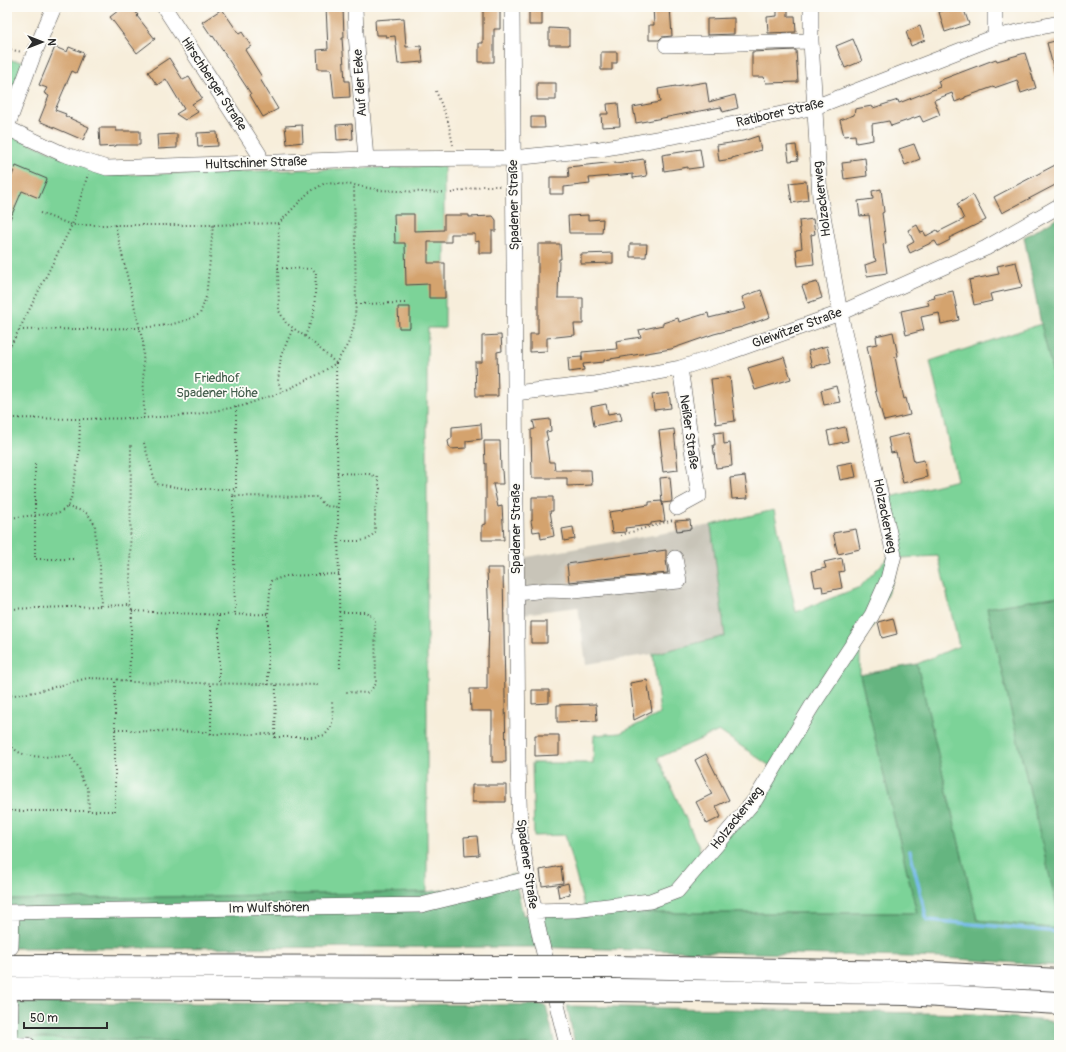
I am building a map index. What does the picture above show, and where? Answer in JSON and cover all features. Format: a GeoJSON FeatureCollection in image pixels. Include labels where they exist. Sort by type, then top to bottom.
{"type":"FeatureCollection","features":[{"type":"Feature","properties":{"kind":"highway"},"geometry":{"type":"LineString","coordinates":[[9,956],[519,967],[613,967],[909,972],[1059,980]]}},
{"type":"Feature","properties":{"kind":"highway"},"geometry":{"type":"LineString","coordinates":[[9,996],[616,990],[906,994],[1059,1003]]}},
{"type":"Feature","properties":{"kind":"street"},"geometry":{"type":"LineString","coordinates":[[7,128],[33,56],[54,7]]}},
{"type":"Feature","properties":{"kind":"street","name":"Hirschberger Straße"},"geometry":{"type":"LineString","coordinates":[[164,7],[259,154],[259,163]]}},
{"type":"Feature","properties":{"kind":"street","name":"Auf der Eeke"},"geometry":{"type":"LineString","coordinates":[[356,7],[356,34],[366,159]]}},
{"type":"Feature","properties":{"kind":"street","name":"Spadener Straße"},"geometry":{"type":"LineString","coordinates":[[512,7],[518,762],[520,834],[534,911],[567,1045]]}},
{"type":"Feature","properties":{"kind":"street","name":"Holzackerweg"},"geometry":{"type":"LineString","coordinates":[[534,911],[574,910],[650,901],[678,891],[755,800],[812,706],[872,615],[888,580],[894,555],[840,313],[820,198],[811,41],[811,7]]}},
{"type":"Feature","properties":{"kind":"street"},"geometry":{"type":"LineString","coordinates":[[995,7],[995,37]]}},
{"type":"Feature","properties":{"kind":"street","name":"Ratiborer Straße"},"geometry":{"type":"LineString","coordinates":[[513,158],[600,149],[696,132],[815,107],[995,37],[1059,22]]}},
{"type":"Feature","properties":{"kind":"street"},"geometry":{"type":"LineString","coordinates":[[666,45],[811,41]]}},
{"type":"Feature","properties":{"kind":"street","name":"Hultschiner Straße"},"geometry":{"type":"LineString","coordinates":[[7,128],[63,154],[107,168],[366,159],[513,158]]}},
{"type":"Feature","properties":{"kind":"street","name":"Gleiwitzer Straße"},"geometry":{"type":"LineString","coordinates":[[515,393],[594,384],[680,368],[727,353],[840,313],[986,248],[1059,206]]}},
{"type":"Feature","properties":{"kind":"street","name":"Neißer Straße"},"geometry":{"type":"LineString","coordinates":[[677,508],[699,496],[680,368]]}},
{"type":"Feature","properties":{"kind":"street"},"geometry":{"type":"LineString","coordinates":[[517,593],[548,590],[572,591],[679,581],[675,558]]}},
{"type":"Feature","properties":{"kind":"street","name":"Im Wulfshören"},"geometry":{"type":"LineString","coordinates":[[10,912],[421,905],[528,879]]}},
{"type":"Feature","properties":{"kind":"street"},"geometry":{"type":"LineString","coordinates":[[9,956],[10,912]]}},
{"type":"Feature","properties":{"kind":"street"},"geometry":{"type":"LineString","coordinates":[[9,996],[9,1044],[28,1045]]}},
{"type":"Feature","properties":{"kind":"path"},"geometry":{"type":"LineString","coordinates":[[436,91],[448,121],[456,158]]}},
{"type":"Feature","properties":{"kind":"path"},"geometry":{"type":"LineString","coordinates":[[7,352],[72,225],[92,163]]}},
{"type":"Feature","properties":{"kind":"path"},"geometry":{"type":"LineString","coordinates":[[340,668],[336,363],[305,336],[286,323],[279,311],[279,223],[308,193],[325,183],[354,185],[378,190],[444,193]]}},
{"type":"Feature","properties":{"kind":"path"},"geometry":{"type":"LineString","coordinates":[[7,418],[144,418],[191,415],[242,406],[282,392],[321,373],[336,363],[348,344],[354,326],[356,304],[354,185]]}},
{"type":"Feature","properties":{"kind":"path"},"geometry":{"type":"LineString","coordinates":[[451,193],[482,186],[514,186]]}},
{"type":"Feature","properties":{"kind":"path"},"geometry":{"type":"LineString","coordinates":[[40,213],[72,225],[213,225],[279,223]]}},
{"type":"Feature","properties":{"kind":"path"},"geometry":{"type":"LineString","coordinates":[[115,225],[143,342],[144,418]]}},
{"type":"Feature","properties":{"kind":"path"},"geometry":{"type":"LineString","coordinates":[[19,330],[139,328],[169,325],[187,320],[200,314],[206,297],[213,225]]}},
{"type":"Feature","properties":{"kind":"path"},"geometry":{"type":"LineString","coordinates":[[278,268],[312,269],[316,272],[314,314],[305,336]]}},
{"type":"Feature","properties":{"kind":"path"},"geometry":{"type":"LineString","coordinates":[[356,304],[407,302]]}},
{"type":"Feature","properties":{"kind":"path"},"geometry":{"type":"LineString","coordinates":[[282,392],[278,381],[281,356],[293,328]]}},
{"type":"Feature","properties":{"kind":"path"},"geometry":{"type":"LineString","coordinates":[[235,615],[233,496],[236,489],[236,407]]}},
{"type":"Feature","properties":{"kind":"path"},"geometry":{"type":"LineString","coordinates":[[7,518],[59,513],[67,506],[71,499],[79,455],[80,419]]}},
{"type":"Feature","properties":{"kind":"path"},"geometry":{"type":"LineString","coordinates":[[129,682],[132,611],[130,605],[131,443]]}},
{"type":"Feature","properties":{"kind":"path"},"geometry":{"type":"LineString","coordinates":[[144,443],[156,484],[189,489],[236,489]]}},
{"type":"Feature","properties":{"kind":"path"},"geometry":{"type":"LineString","coordinates":[[35,464],[35,559],[76,559]]}},
{"type":"Feature","properties":{"kind":"path"},"geometry":{"type":"LineString","coordinates":[[338,473],[369,474],[377,477],[380,489],[375,509],[375,532],[369,539],[338,542]]}},
{"type":"Feature","properties":{"kind":"path"},"geometry":{"type":"LineString","coordinates":[[233,496],[317,497],[326,506],[338,507]]}},
{"type":"Feature","properties":{"kind":"path"},"geometry":{"type":"LineString","coordinates":[[67,506],[88,514],[95,525],[96,547],[100,565],[101,606]]}},
{"type":"Feature","properties":{"kind":"path"},"geometry":{"type":"LineString","coordinates":[[621,535],[675,519],[677,508]]}},
{"type":"Feature","properties":{"kind":"path"},"geometry":{"type":"LineString","coordinates":[[268,685],[268,614],[271,581],[286,576],[339,574]]}},
{"type":"Feature","properties":{"kind":"path"},"geometry":{"type":"LineString","coordinates":[[7,609],[130,605]]}},
{"type":"Feature","properties":{"kind":"path"},"geometry":{"type":"LineString","coordinates":[[132,611],[219,615],[268,614]]}},
{"type":"Feature","properties":{"kind":"path"},"geometry":{"type":"LineString","coordinates":[[339,612],[366,612],[375,619],[376,684],[368,693],[346,692]]}},
{"type":"Feature","properties":{"kind":"path"},"geometry":{"type":"LineString","coordinates":[[219,615],[219,684]]}},
{"type":"Feature","properties":{"kind":"path"},"geometry":{"type":"LineString","coordinates":[[7,696],[35,692],[88,678],[115,679],[129,682],[320,685]]}},
{"type":"Feature","properties":{"kind":"path"},"geometry":{"type":"LineString","coordinates":[[7,810],[115,811],[115,679]]}},
{"type":"Feature","properties":{"kind":"path"},"geometry":{"type":"LineString","coordinates":[[211,683],[211,734]]}},
{"type":"Feature","properties":{"kind":"path"},"geometry":{"type":"LineString","coordinates":[[276,685],[275,737],[314,738],[325,735],[331,727],[332,701]]}},
{"type":"Feature","properties":{"kind":"path"},"geometry":{"type":"LineString","coordinates":[[7,724],[10,742],[16,751],[25,755],[38,757],[71,756],[79,768],[82,780],[88,789],[89,811]]}},
{"type":"Feature","properties":{"kind":"path"},"geometry":{"type":"LineString","coordinates":[[115,729],[132,731],[207,732],[211,734],[275,734]]}},
{"type":"Feature","properties":{"kind":"shaded area"},"geometry":{"type":"Polygon","coordinates":[[[711,525],[725,636],[653,654],[586,664],[578,607],[523,614],[521,558],[711,525]]]}},
{"type":"Feature","properties":{"kind":"green space"},"geometry":{"type":"Polygon","coordinates":[[[7,60],[26,62],[7,111],[7,60]]]}},
{"type":"Feature","properties":{"kind":"green space","name":"Friedhof Spadener Höhe"},"geometry":{"type":"Polygon","coordinates":[[[7,134],[109,175],[444,166],[444,230],[451,230],[451,242],[445,242],[445,328],[428,328],[427,360],[427,892],[7,900],[7,134]]]}},
{"type":"Feature","properties":{"kind":"green space"},"geometry":{"type":"Polygon","coordinates":[[[1059,217],[1059,399],[1041,324],[1024,237],[1059,217]]]}},
{"type":"Feature","properties":{"kind":"green space"},"geometry":{"type":"Polygon","coordinates":[[[1041,324],[1059,399],[1059,596],[987,608],[1059,916],[1059,929],[977,920],[917,664],[959,646],[938,556],[901,558],[879,615],[860,648],[860,675],[917,913],[586,913],[565,835],[534,836],[532,763],[593,763],[594,735],[620,733],[660,714],[653,654],[725,636],[711,525],[774,510],[796,612],[860,587],[899,546],[887,498],[957,480],[930,361],[1041,324]],[[719,731],[658,758],[703,856],[750,799],[770,766],[719,731]]]}},
{"type":"Feature","properties":{"kind":"green space"},"geometry":{"type":"Polygon","coordinates":[[[1059,596],[1059,916],[987,608],[1059,596]]]}},
{"type":"Feature","properties":{"kind":"green space"},"geometry":{"type":"Polygon","coordinates":[[[917,664],[977,920],[1059,929],[1059,966],[944,958],[529,947],[7,948],[7,900],[427,892],[472,886],[514,874],[523,915],[586,913],[917,913],[860,675],[917,664]]]}},
{"type":"Feature","properties":{"kind":"green space"},"geometry":{"type":"Polygon","coordinates":[[[7,1002],[546,1005],[555,1045],[286,1045],[7,1037],[7,1002]]]}},
{"type":"Feature","properties":{"kind":"green space"},"geometry":{"type":"Polygon","coordinates":[[[567,1006],[973,1014],[1059,1022],[1059,1045],[575,1045],[567,1006]]]}},
{"type":"Feature","properties":{"kind":"green space"},"geometry":{"type":"Polygon","coordinates":[[[7,1037],[286,1045],[7,1045],[7,1037]]]}},
{"type":"Feature","properties":{"kind":"building"},"geometry":{"type":"Polygon","coordinates":[[[123,7],[131,7],[155,39],[137,53],[110,17],[123,7]]]}},
{"type":"Feature","properties":{"kind":"building"},"geometry":{"type":"Polygon","coordinates":[[[326,7],[343,7],[344,38],[342,38],[345,81],[349,81],[350,97],[334,98],[331,69],[318,69],[317,50],[328,49],[326,7]]]}},
{"type":"Feature","properties":{"kind":"building"},"geometry":{"type":"Polygon","coordinates":[[[483,7],[500,7],[500,29],[494,29],[494,62],[479,62],[479,43],[483,43],[483,7]]]}},
{"type":"Feature","properties":{"kind":"building"},"geometry":{"type":"Polygon","coordinates":[[[653,7],[670,7],[672,36],[662,37],[659,40],[649,40],[649,25],[654,25],[653,7]]]}},
{"type":"Feature","properties":{"kind":"building"},"geometry":{"type":"Polygon","coordinates":[[[777,7],[788,7],[788,16],[795,16],[796,32],[768,33],[767,17],[777,16],[777,7]]]}},
{"type":"Feature","properties":{"kind":"building"},"geometry":{"type":"Polygon","coordinates":[[[954,7],[963,7],[969,24],[945,32],[939,12],[954,7]]]}},
{"type":"Feature","properties":{"kind":"building"},"geometry":{"type":"Polygon","coordinates":[[[529,8],[542,8],[542,25],[529,25],[529,8]]]}},
{"type":"Feature","properties":{"kind":"building"},"geometry":{"type":"Polygon","coordinates":[[[222,9],[239,34],[242,32],[251,46],[245,50],[262,77],[260,79],[278,109],[263,117],[250,95],[251,94],[213,36],[212,37],[202,22],[222,9]]]}},
{"type":"Feature","properties":{"kind":"building"},"geometry":{"type":"Polygon","coordinates":[[[404,18],[406,47],[421,46],[423,62],[398,64],[395,36],[386,37],[386,35],[376,35],[375,20],[404,18]]]}},
{"type":"Feature","properties":{"kind":"building"},"geometry":{"type":"Polygon","coordinates":[[[734,18],[734,34],[707,35],[707,19],[734,18]]]}},
{"type":"Feature","properties":{"kind":"building"},"geometry":{"type":"Polygon","coordinates":[[[920,26],[925,40],[911,46],[906,32],[920,26]]]}},
{"type":"Feature","properties":{"kind":"building"},"geometry":{"type":"Polygon","coordinates":[[[549,28],[569,29],[569,45],[549,45],[549,28]]]}},
{"type":"Feature","properties":{"kind":"building"},"geometry":{"type":"Polygon","coordinates":[[[853,39],[862,61],[845,68],[836,46],[853,39]]]}},
{"type":"Feature","properties":{"kind":"building"},"geometry":{"type":"Polygon","coordinates":[[[1059,40],[1059,78],[1056,78],[1047,43],[1059,40]]]}},
{"type":"Feature","properties":{"kind":"building"},"geometry":{"type":"Polygon","coordinates":[[[55,47],[67,52],[69,47],[84,53],[76,73],[72,71],[55,110],[66,114],[65,116],[89,127],[83,140],[39,121],[49,96],[44,93],[47,88],[39,85],[55,47]]]}},
{"type":"Feature","properties":{"kind":"building"},"geometry":{"type":"Polygon","coordinates":[[[796,50],[798,82],[766,83],[764,77],[752,77],[752,52],[796,50]]]}},
{"type":"Feature","properties":{"kind":"building"},"geometry":{"type":"Polygon","coordinates":[[[601,52],[617,52],[617,63],[612,63],[612,70],[601,70],[601,52]]]}},
{"type":"Feature","properties":{"kind":"building"},"geometry":{"type":"Polygon","coordinates":[[[1025,53],[1036,88],[1021,93],[1017,80],[994,88],[993,87],[955,102],[952,93],[934,100],[940,115],[923,122],[920,116],[891,126],[889,121],[872,124],[873,140],[856,143],[855,135],[844,136],[840,120],[854,115],[855,109],[872,106],[873,108],[898,100],[899,103],[940,87],[938,81],[996,59],[997,61],[1025,53]]]}},
{"type":"Feature","properties":{"kind":"building"},"geometry":{"type":"Polygon","coordinates":[[[169,58],[183,80],[189,77],[202,98],[192,104],[198,112],[185,120],[176,114],[184,109],[166,79],[157,85],[148,72],[169,58]]]}},
{"type":"Feature","properties":{"kind":"building"},"geometry":{"type":"Polygon","coordinates":[[[706,82],[709,102],[735,95],[738,108],[723,112],[721,107],[636,123],[633,107],[660,102],[658,89],[706,82]]]}},
{"type":"Feature","properties":{"kind":"building"},"geometry":{"type":"Polygon","coordinates":[[[537,83],[556,83],[556,100],[537,100],[537,83]]]}},
{"type":"Feature","properties":{"kind":"building"},"geometry":{"type":"Polygon","coordinates":[[[618,103],[620,126],[602,127],[601,114],[608,114],[607,104],[618,103]]]}},
{"type":"Feature","properties":{"kind":"building"},"geometry":{"type":"Polygon","coordinates":[[[531,117],[544,117],[545,128],[531,128],[531,117]]]}},
{"type":"Feature","properties":{"kind":"building"},"geometry":{"type":"Polygon","coordinates":[[[352,124],[353,139],[337,140],[336,125],[352,124]]]}},
{"type":"Feature","properties":{"kind":"building"},"geometry":{"type":"Polygon","coordinates":[[[302,125],[303,142],[287,144],[285,126],[302,125]]]}},
{"type":"Feature","properties":{"kind":"building"},"geometry":{"type":"Polygon","coordinates":[[[99,128],[116,128],[116,131],[140,131],[140,145],[100,147],[99,128]]]}},
{"type":"Feature","properties":{"kind":"building"},"geometry":{"type":"Polygon","coordinates":[[[217,132],[218,146],[198,147],[197,133],[217,132]]]}},
{"type":"Feature","properties":{"kind":"building"},"geometry":{"type":"Polygon","coordinates":[[[177,134],[177,148],[158,149],[157,135],[177,134]]]}},
{"type":"Feature","properties":{"kind":"building"},"geometry":{"type":"Polygon","coordinates":[[[758,136],[761,150],[732,159],[719,161],[717,145],[743,141],[758,136]]]}},
{"type":"Feature","properties":{"kind":"building"},"geometry":{"type":"Polygon","coordinates":[[[914,144],[920,159],[905,165],[899,149],[914,144]]]}},
{"type":"Feature","properties":{"kind":"building"},"geometry":{"type":"Polygon","coordinates":[[[796,145],[798,160],[789,161],[787,146],[796,145]]]}},
{"type":"Feature","properties":{"kind":"building"},"geometry":{"type":"Polygon","coordinates":[[[700,149],[703,167],[688,169],[688,167],[664,171],[662,155],[700,149]]]}},
{"type":"Feature","properties":{"kind":"building"},"geometry":{"type":"Polygon","coordinates":[[[865,158],[867,176],[844,179],[842,163],[865,158]]]}},
{"type":"Feature","properties":{"kind":"building"},"geometry":{"type":"Polygon","coordinates":[[[644,159],[647,176],[633,178],[633,174],[589,178],[590,184],[564,187],[564,194],[550,194],[550,177],[569,177],[568,167],[644,159]]]}},
{"type":"Feature","properties":{"kind":"building"},"geometry":{"type":"Polygon","coordinates":[[[1059,163],[1059,183],[1002,213],[994,197],[1059,163]]]}},
{"type":"Feature","properties":{"kind":"building"},"geometry":{"type":"Polygon","coordinates":[[[16,166],[47,179],[39,198],[22,191],[7,226],[7,187],[16,166]]]}},
{"type":"Feature","properties":{"kind":"building"},"geometry":{"type":"Polygon","coordinates":[[[806,181],[808,200],[792,203],[789,183],[806,181]]]}},
{"type":"Feature","properties":{"kind":"building"},"geometry":{"type":"Polygon","coordinates":[[[881,189],[884,212],[882,213],[886,243],[883,244],[887,273],[867,276],[865,265],[876,261],[874,258],[869,215],[860,216],[858,201],[873,199],[872,191],[881,189]]]}},
{"type":"Feature","properties":{"kind":"building"},"geometry":{"type":"Polygon","coordinates":[[[973,195],[986,220],[949,238],[950,240],[938,246],[935,241],[910,253],[907,246],[914,242],[908,230],[917,225],[921,233],[924,232],[926,236],[937,230],[938,232],[964,219],[957,204],[973,195]]]}},
{"type":"Feature","properties":{"kind":"building"},"geometry":{"type":"Polygon","coordinates":[[[394,214],[414,214],[414,231],[444,230],[444,215],[469,215],[469,217],[493,216],[496,220],[496,231],[492,231],[492,253],[479,253],[479,241],[475,242],[475,234],[451,234],[451,242],[428,242],[428,263],[445,263],[445,298],[429,298],[429,284],[406,285],[405,243],[395,243],[394,214]]]}},
{"type":"Feature","properties":{"kind":"building"},"geometry":{"type":"Polygon","coordinates":[[[588,215],[588,220],[603,219],[602,233],[569,233],[568,216],[588,215]]]}},
{"type":"Feature","properties":{"kind":"building"},"geometry":{"type":"Polygon","coordinates":[[[813,219],[815,234],[811,235],[814,264],[798,266],[796,249],[802,248],[799,221],[813,219]]]}},
{"type":"Feature","properties":{"kind":"building"},"geometry":{"type":"Polygon","coordinates":[[[538,244],[560,244],[561,259],[559,259],[558,298],[583,298],[583,324],[574,324],[575,335],[547,338],[547,351],[530,352],[530,334],[538,334],[538,244]]]}},
{"type":"Feature","properties":{"kind":"building"},"geometry":{"type":"Polygon","coordinates":[[[630,244],[647,244],[646,257],[630,257],[630,244]]]}},
{"type":"Feature","properties":{"kind":"building"},"geometry":{"type":"Polygon","coordinates":[[[613,253],[613,263],[581,264],[581,254],[613,253]]]}},
{"type":"Feature","properties":{"kind":"building"},"geometry":{"type":"Polygon","coordinates":[[[1016,262],[1022,287],[990,294],[992,301],[974,305],[969,280],[999,274],[997,266],[1016,262]]]}},
{"type":"Feature","properties":{"kind":"building"},"geometry":{"type":"Polygon","coordinates":[[[817,282],[822,298],[808,303],[802,286],[817,282]]]}},
{"type":"Feature","properties":{"kind":"building"},"geometry":{"type":"Polygon","coordinates":[[[761,290],[770,317],[671,349],[604,360],[604,362],[583,364],[584,370],[569,372],[568,358],[582,357],[582,352],[617,349],[616,341],[641,337],[639,330],[663,325],[663,323],[678,318],[679,322],[708,313],[709,318],[746,309],[742,297],[761,290]]]}},
{"type":"Feature","properties":{"kind":"building"},"geometry":{"type":"Polygon","coordinates":[[[953,291],[959,320],[941,324],[939,313],[921,317],[924,330],[906,335],[901,311],[929,305],[927,300],[935,298],[934,295],[953,291]]]}},
{"type":"Feature","properties":{"kind":"building"},"geometry":{"type":"Polygon","coordinates":[[[398,307],[410,307],[410,328],[399,328],[398,307]]]}},
{"type":"Feature","properties":{"kind":"building"},"geometry":{"type":"Polygon","coordinates":[[[893,332],[898,356],[895,357],[904,399],[906,398],[910,415],[884,421],[876,393],[867,346],[877,344],[876,336],[893,332]]]}},
{"type":"Feature","properties":{"kind":"building"},"geometry":{"type":"Polygon","coordinates":[[[501,335],[502,351],[497,352],[498,396],[476,396],[475,362],[482,362],[482,336],[501,335]]]}},
{"type":"Feature","properties":{"kind":"building"},"geometry":{"type":"Polygon","coordinates":[[[827,346],[831,362],[812,367],[808,351],[827,346]]]}},
{"type":"Feature","properties":{"kind":"building"},"geometry":{"type":"Polygon","coordinates":[[[784,357],[791,379],[755,390],[748,368],[784,357]]]}},
{"type":"Feature","properties":{"kind":"building"},"geometry":{"type":"Polygon","coordinates":[[[730,377],[735,421],[716,424],[711,379],[730,377]]]}},
{"type":"Feature","properties":{"kind":"building"},"geometry":{"type":"Polygon","coordinates":[[[836,386],[840,402],[824,405],[821,390],[836,386]]]}},
{"type":"Feature","properties":{"kind":"building"},"geometry":{"type":"Polygon","coordinates":[[[669,393],[671,408],[654,410],[652,395],[669,393]]]}},
{"type":"Feature","properties":{"kind":"building"},"geometry":{"type":"Polygon","coordinates":[[[606,404],[608,414],[620,412],[622,420],[594,426],[591,407],[606,404]]]}},
{"type":"Feature","properties":{"kind":"building"},"geometry":{"type":"Polygon","coordinates":[[[550,419],[551,431],[546,432],[549,462],[554,462],[555,470],[591,470],[592,485],[567,486],[567,478],[532,478],[531,430],[535,429],[533,421],[550,419]]]}},
{"type":"Feature","properties":{"kind":"building"},"geometry":{"type":"Polygon","coordinates":[[[481,424],[482,439],[466,441],[466,448],[451,449],[448,441],[452,438],[452,427],[481,424]]]}},
{"type":"Feature","properties":{"kind":"building"},"geometry":{"type":"Polygon","coordinates":[[[845,427],[848,441],[830,445],[827,431],[845,427]]]}},
{"type":"Feature","properties":{"kind":"building"},"geometry":{"type":"Polygon","coordinates":[[[674,429],[678,470],[663,472],[659,431],[674,429]]]}},
{"type":"Feature","properties":{"kind":"building"},"geometry":{"type":"Polygon","coordinates":[[[723,432],[724,444],[730,443],[732,466],[716,468],[713,445],[715,445],[714,433],[723,432]]]}},
{"type":"Feature","properties":{"kind":"building"},"geometry":{"type":"Polygon","coordinates":[[[908,433],[914,462],[924,460],[927,477],[903,483],[896,452],[891,453],[888,438],[908,433]]]}},
{"type":"Feature","properties":{"kind":"building"},"geometry":{"type":"Polygon","coordinates":[[[484,441],[500,441],[503,484],[493,484],[498,507],[502,506],[504,540],[482,540],[482,525],[486,524],[486,463],[485,464],[484,441]]]}},
{"type":"Feature","properties":{"kind":"building"},"geometry":{"type":"Polygon","coordinates":[[[853,462],[856,477],[840,480],[837,465],[853,462]]]}},
{"type":"Feature","properties":{"kind":"building"},"geometry":{"type":"Polygon","coordinates":[[[745,476],[748,498],[732,499],[730,478],[745,476]]]}},
{"type":"Feature","properties":{"kind":"building"},"geometry":{"type":"Polygon","coordinates":[[[670,477],[672,500],[671,502],[662,503],[660,478],[670,477]]]}},
{"type":"Feature","properties":{"kind":"building"},"geometry":{"type":"Polygon","coordinates":[[[532,497],[553,497],[553,511],[550,511],[554,536],[541,539],[540,531],[533,532],[531,521],[532,497]]]}},
{"type":"Feature","properties":{"kind":"building"},"geometry":{"type":"Polygon","coordinates":[[[662,501],[665,521],[651,523],[651,525],[625,528],[626,532],[612,533],[609,512],[649,505],[649,502],[662,501]]]}},
{"type":"Feature","properties":{"kind":"building"},"geometry":{"type":"Polygon","coordinates":[[[690,520],[691,529],[677,531],[675,521],[690,520]]]}},
{"type":"Feature","properties":{"kind":"building"},"geometry":{"type":"Polygon","coordinates":[[[573,527],[575,539],[564,541],[562,529],[573,527]]]}},
{"type":"Feature","properties":{"kind":"building"},"geometry":{"type":"Polygon","coordinates":[[[856,529],[860,549],[838,554],[833,533],[856,529]]]}},
{"type":"Feature","properties":{"kind":"building"},"geometry":{"type":"Polygon","coordinates":[[[666,550],[668,573],[569,582],[567,564],[666,550]]]}},
{"type":"Feature","properties":{"kind":"building"},"geometry":{"type":"Polygon","coordinates":[[[842,558],[844,571],[839,572],[842,588],[823,592],[822,586],[815,587],[812,571],[826,568],[824,562],[842,558]]]}},
{"type":"Feature","properties":{"kind":"building"},"geometry":{"type":"Polygon","coordinates":[[[487,568],[503,568],[506,762],[492,762],[492,711],[471,711],[470,689],[487,689],[489,624],[487,568]]]}},
{"type":"Feature","properties":{"kind":"building"},"geometry":{"type":"Polygon","coordinates":[[[893,618],[897,634],[882,638],[878,622],[893,618]]]}},
{"type":"Feature","properties":{"kind":"building"},"geometry":{"type":"Polygon","coordinates":[[[531,622],[547,622],[547,643],[531,643],[531,622]]]}},
{"type":"Feature","properties":{"kind":"building"},"geometry":{"type":"Polygon","coordinates":[[[647,680],[652,711],[634,720],[630,683],[647,680]]]}},
{"type":"Feature","properties":{"kind":"building"},"geometry":{"type":"Polygon","coordinates":[[[532,690],[549,690],[549,703],[532,704],[532,690]]]}},
{"type":"Feature","properties":{"kind":"building"},"geometry":{"type":"Polygon","coordinates":[[[596,704],[597,721],[557,722],[557,705],[596,704]]]}},
{"type":"Feature","properties":{"kind":"building"},"geometry":{"type":"Polygon","coordinates":[[[535,735],[559,735],[559,755],[535,756],[535,735]]]}},
{"type":"Feature","properties":{"kind":"building"},"geometry":{"type":"Polygon","coordinates":[[[706,754],[729,800],[716,806],[721,817],[707,824],[696,802],[712,794],[695,760],[706,754]]]}},
{"type":"Feature","properties":{"kind":"building"},"geometry":{"type":"Polygon","coordinates":[[[472,785],[506,785],[506,802],[472,802],[472,785]]]}},
{"type":"Feature","properties":{"kind":"building"},"geometry":{"type":"Polygon","coordinates":[[[477,836],[479,855],[465,856],[464,837],[477,836]]]}},
{"type":"Feature","properties":{"kind":"building"},"geometry":{"type":"Polygon","coordinates":[[[561,866],[563,883],[542,886],[540,870],[561,866]]]}},
{"type":"Feature","properties":{"kind":"building"},"geometry":{"type":"Polygon","coordinates":[[[568,883],[570,894],[559,897],[557,886],[568,883]]]}},
{"type":"Feature","properties":{"kind":"waterway"},"geometry":{"type":"LineString","coordinates":[[910,851],[927,920],[1059,932]]}}]}
